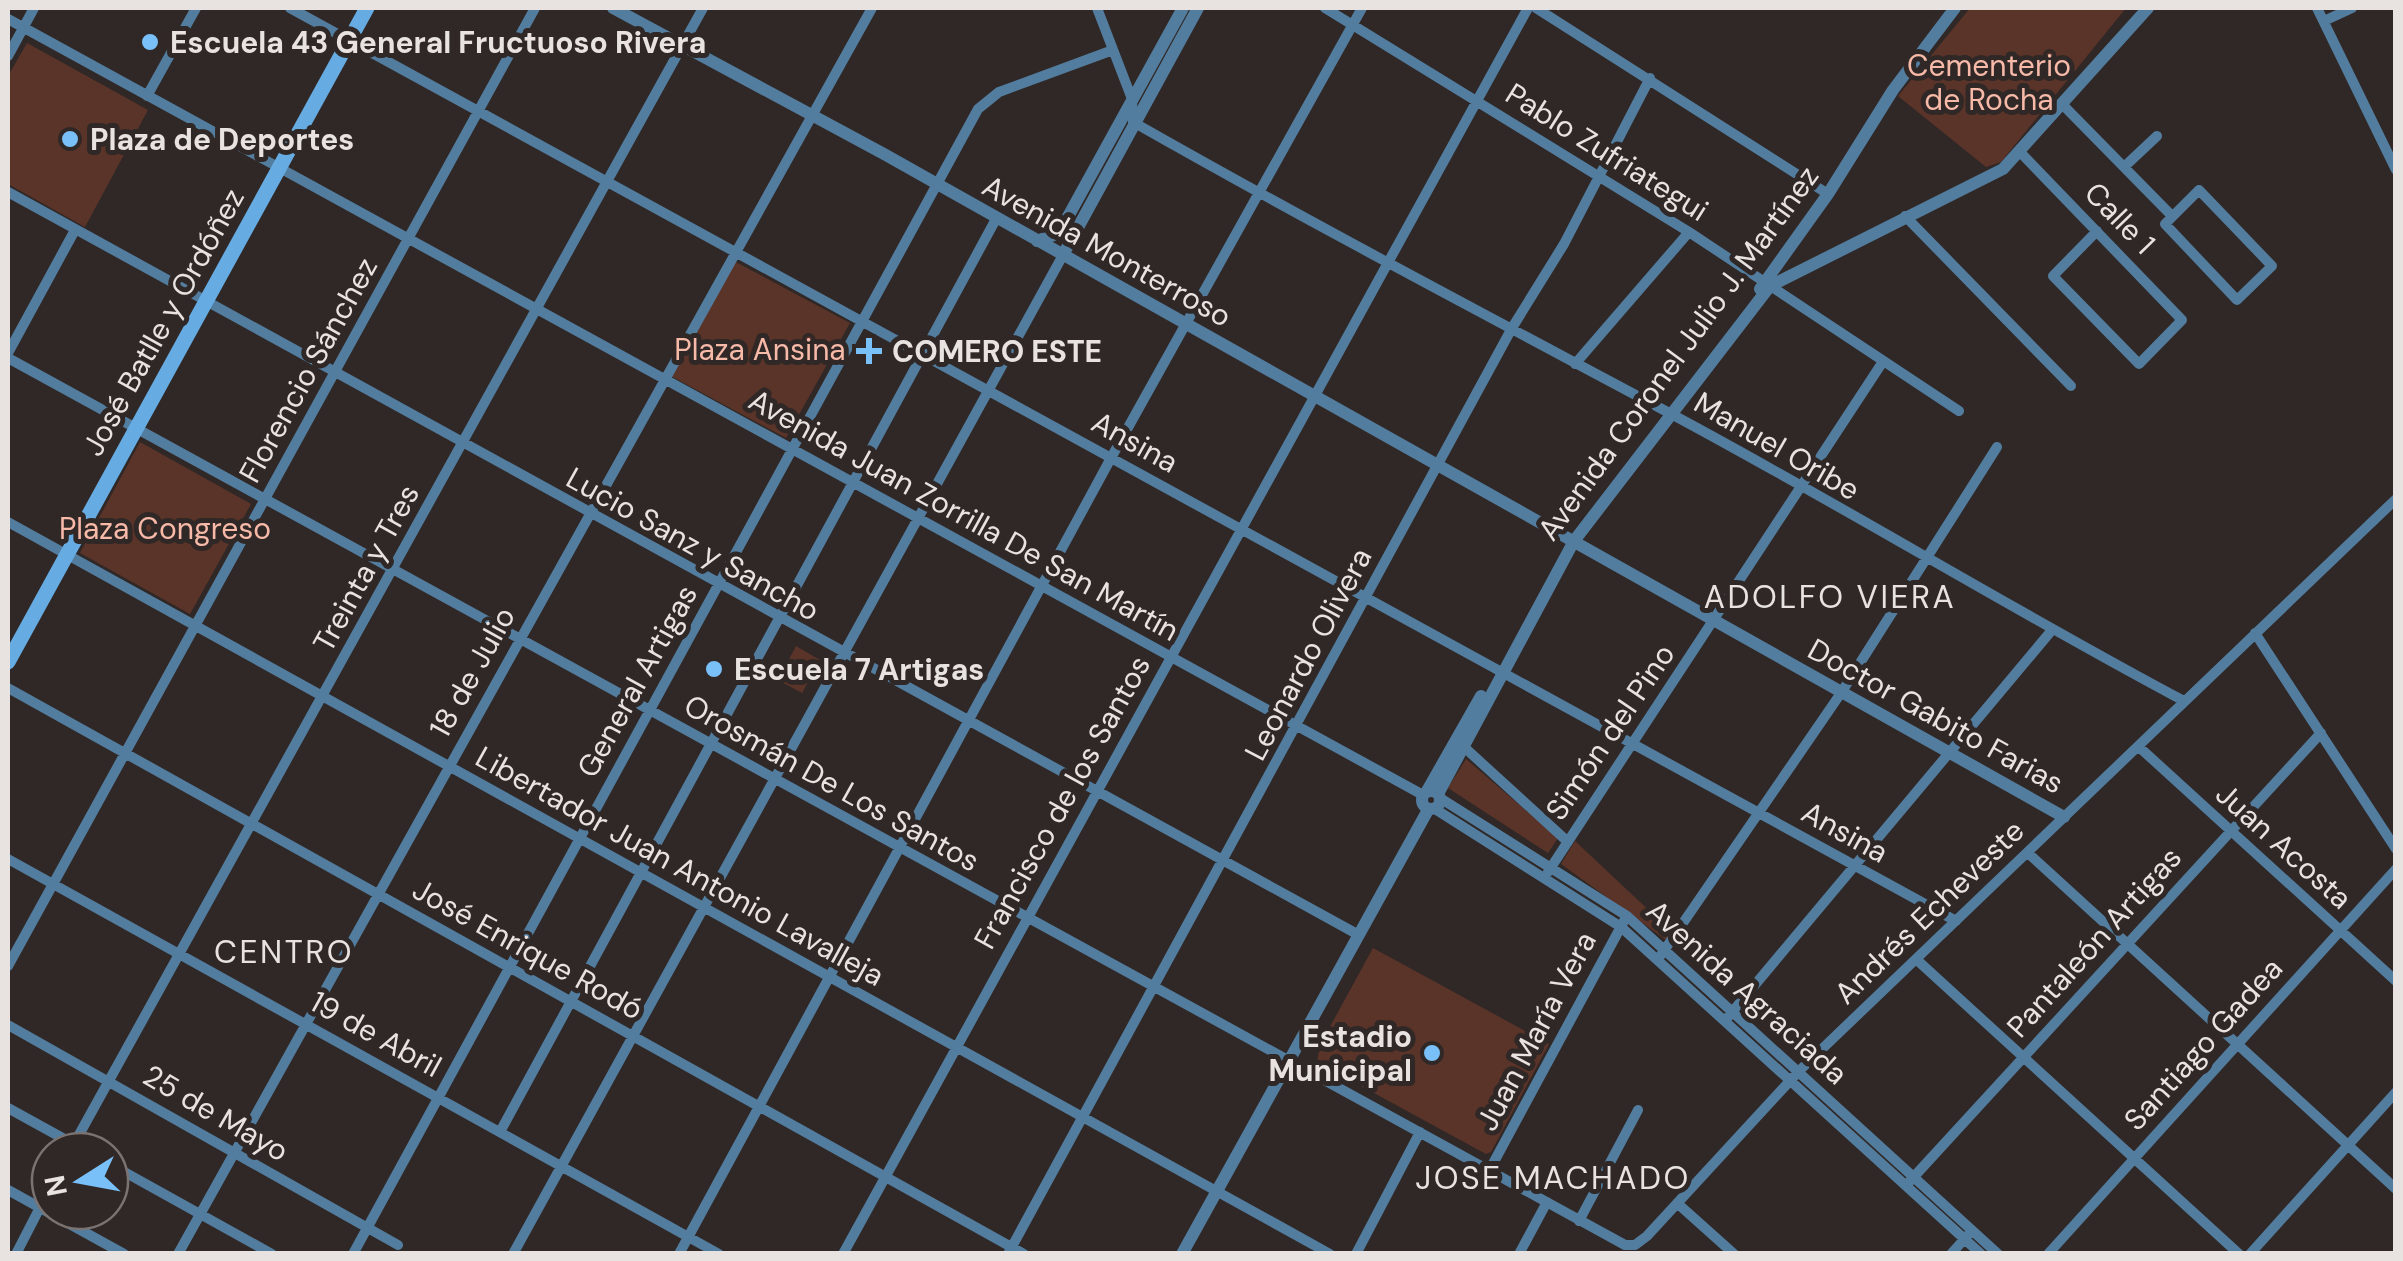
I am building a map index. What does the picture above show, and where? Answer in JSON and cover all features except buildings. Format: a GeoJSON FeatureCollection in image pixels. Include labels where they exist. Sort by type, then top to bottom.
{"type":"FeatureCollection","features":[{"type":"Feature","properties":{"kind":"main road","name":"José Batlle y Ordóñez"},"geometry":{"type":"LineString","coordinates":[[8,662],[367,8]]}},
{"type":"Feature","properties":{"kind":"street"},"geometry":{"type":"LineString","coordinates":[[8,56],[34,8]]}},
{"type":"Feature","properties":{"kind":"street"},"geometry":{"type":"LineString","coordinates":[[147,96],[196,8]]}},
{"type":"Feature","properties":{"kind":"street","name":"Ansina"},"geometry":{"type":"LineString","coordinates":[[290,8],[1956,921]]}},
{"type":"Feature","properties":{"kind":"street","name":"Florencio Sánchez"},"geometry":{"type":"LineString","coordinates":[[8,966],[534,8]]}},
{"type":"Feature","properties":{"kind":"street","name":"Avenida Monterroso"},"geometry":{"type":"LineString","coordinates":[[612,8],[1571,540]]}},
{"type":"Feature","properties":{"kind":"street","name":"Treinta y Tres"},"geometry":{"type":"LineString","coordinates":[[82,1131],[704,8]]}},
{"type":"Feature","properties":{"kind":"street","name":"18 de Julio"},"geometry":{"type":"LineString","coordinates":[[178,1254],[663,377],[872,8]]}},
{"type":"Feature","properties":{"kind":"street"},"geometry":{"type":"LineString","coordinates":[[1097,8],[1132,100],[1134,122]]}},
{"type":"Feature","properties":{"kind":"street"},"geometry":{"type":"LineString","coordinates":[[1036,241],[1058,234],[1183,8]]}},
{"type":"Feature","properties":{"kind":"street"},"geometry":{"type":"LineString","coordinates":[[512,1254],[1198,8]]}},
{"type":"Feature","properties":{"kind":"street","name":"Pablo Zufriategui"},"geometry":{"type":"LineString","coordinates":[[1326,8],[1689,232],[1959,411]]}},
{"type":"Feature","properties":{"kind":"street"},"geometry":{"type":"LineString","coordinates":[[680,1254],[1111,458],[1189,325],[1362,8]]}},
{"type":"Feature","properties":{"kind":"street","name":"Francisco de los Santos"},"geometry":{"type":"LineString","coordinates":[[843,1254],[1528,8]]}},
{"type":"Feature","properties":{"kind":"street"},"geometry":{"type":"LineString","coordinates":[[1536,8],[1828,194]]}},
{"type":"Feature","properties":{"kind":"street","name":"Avenida Coronel Julio J. Martínez"},"geometry":{"type":"LineString","coordinates":[[1432,800],[1571,540],[1767,284],[1893,90],[1955,8]]}},
{"type":"Feature","properties":{"kind":"street"},"geometry":{"type":"LineString","coordinates":[[1767,284],[1994,174],[2020,152],[2148,8]]}},
{"type":"Feature","properties":{"kind":"street"},"geometry":{"type":"LineString","coordinates":[[2318,8],[2391,150],[2396,170]]}},
{"type":"Feature","properties":{"kind":"street"},"geometry":{"type":"LineString","coordinates":[[2324,21],[2352,8]]}},
{"type":"Feature","properties":{"kind":"street","name":"Avenida Juan Zorrilla De San Martín"},"geometry":{"type":"LineString","coordinates":[[8,20],[792,446],[1432,800]]}},
{"type":"Feature","properties":{"kind":"street","name":"General Artigas"},"geometry":{"type":"LineString","coordinates":[[353,1254],[859,320],[978,109],[998,92],[1113,50]]}},
{"type":"Feature","properties":{"kind":"street","name":"Leonardo Olivera"},"geometry":{"type":"LineString","coordinates":[[1010,1250],[1512,328],[1564,244],[1650,78]]}},
{"type":"Feature","properties":{"kind":"street"},"geometry":{"type":"LineString","coordinates":[[2062,104],[2124,167],[2169,220],[2238,300],[2272,266],[2199,190],[2169,220]]}},
{"type":"Feature","properties":{"kind":"street","name":"Manuel Oribe"},"geometry":{"type":"LineString","coordinates":[[1134,122],[1261,195],[1668,412],[1927,561],[2184,701]]}},
{"type":"Feature","properties":{"kind":"street"},"geometry":{"type":"LineString","coordinates":[[2124,167],[2157,136]]}},
{"type":"Feature","properties":{"kind":"street","name":"Calle 1"},"geometry":{"type":"LineString","coordinates":[[2020,152],[2098,231],[2182,320],[2139,364],[2052,276],[2098,231]]}},
{"type":"Feature","properties":{"kind":"street","name":"Lucio Sanz y Sancho"},"geometry":{"type":"LineString","coordinates":[[8,192],[717,586],[1357,934]]}},
{"type":"Feature","properties":{"kind":"street"},"geometry":{"type":"LineString","coordinates":[[1905,216],[2072,386]]}},
{"type":"Feature","properties":{"kind":"street"},"geometry":{"type":"LineString","coordinates":[[500,1132],[568,1000],[996,219]]}},
{"type":"Feature","properties":{"kind":"street"},"geometry":{"type":"LineString","coordinates":[[8,356],[75,230]]}},
{"type":"Feature","properties":{"kind":"street"},"geometry":{"type":"LineString","coordinates":[[1575,364],[1689,232]]}},
{"type":"Feature","properties":{"kind":"street","name":"Orosmán De Los Santos"},"geometry":{"type":"LineString","coordinates":[[8,356],[774,782],[1420,1132],[1616,1243],[1634,1245]]}},
{"type":"Feature","properties":{"kind":"street","name":"Simón del Pino"},"geometry":{"type":"LineString","coordinates":[[1544,878],[1882,363]]}},
{"type":"Feature","properties":{"kind":"street"},"geometry":{"type":"LineString","coordinates":[[1661,956],[1841,693],[1997,447]]}},
{"type":"Feature","properties":{"kind":"street","name":"Andrés Echeveste"},"geometry":{"type":"LineString","coordinates":[[1634,1245],[1678,1203],[1794,1076],[2396,498]]}},
{"type":"Feature","properties":{"kind":"street","name":"Libertador Juan Antonio Lavalleja"},"geometry":{"type":"LineString","coordinates":[[8,522],[1330,1254]]}},
{"type":"Feature","properties":{"kind":"street","name":"Doctor Gabito Farias"},"geometry":{"type":"LineString","coordinates":[[1571,540],[2064,816]]}},
{"type":"Feature","properties":{"kind":"street"},"geometry":{"type":"LineString","coordinates":[[1728,1016],[2052,630]]}},
{"type":"Feature","properties":{"kind":"street"},"geometry":{"type":"LineString","coordinates":[[2255,632],[2396,849]]}},
{"type":"Feature","properties":{"kind":"street","name":"Avenida Coronel Julio J. Martínez"},"geometry":{"type":"LineString","coordinates":[[1182,1254],[1464,746],[1499,671]]}},
{"type":"Feature","properties":{"kind":"street","name":"José Enrique Rodó"},"geometry":{"type":"LineString","coordinates":[[8,688],[885,1176],[1010,1250],[1024,1254]]}},
{"type":"Feature","properties":{"kind":"street","name":"Pantaleón Artigas"},"geometry":{"type":"LineString","coordinates":[[1910,1181],[2321,733]]}},
{"type":"Feature","properties":{"kind":"street"},"geometry":{"type":"LineString","coordinates":[[1464,746],[1568,842]]}},
{"type":"Feature","properties":{"kind":"street","name":"Juan Acosta"},"geometry":{"type":"LineString","coordinates":[[2139,747],[2396,981]]}},
{"type":"Feature","properties":{"kind":"street","name":"Avenida Agraciada"},"geometry":{"type":"LineString","coordinates":[[1432,800],[1551,867],[1624,922],[1968,1234],[1998,1254]]}},
{"type":"Feature","properties":{"kind":"street","name":"Avenida Agraciada"},"geometry":{"type":"LineString","coordinates":[[1432,800],[1544,878],[1624,922]]}},
{"type":"Feature","properties":{"kind":"street"},"geometry":{"type":"LineString","coordinates":[[2028,853],[2396,1189]]}},
{"type":"Feature","properties":{"kind":"street","name":"19 de Abril"},"geometry":{"type":"LineString","coordinates":[[8,859],[719,1254]]}},
{"type":"Feature","properties":{"kind":"street","name":"Santiago Gadea"},"geometry":{"type":"LineString","coordinates":[[2048,1254],[2396,868]]}},
{"type":"Feature","properties":{"kind":"street","name":"Juan María Vera"},"geometry":{"type":"LineString","coordinates":[[1489,1171],[1624,922]]}},
{"type":"Feature","properties":{"kind":"street"},"geometry":{"type":"LineString","coordinates":[[1916,960],[2239,1254]]}},
{"type":"Feature","properties":{"kind":"street","name":"25 de Mayo"},"geometry":{"type":"LineString","coordinates":[[8,1025],[398,1245]]}},
{"type":"Feature","properties":{"kind":"street"},"geometry":{"type":"LineString","coordinates":[[2250,1254],[2396,1092]]}},
{"type":"Feature","properties":{"kind":"street"},"geometry":{"type":"LineString","coordinates":[[8,1108],[45,1131]]}},
{"type":"Feature","properties":{"kind":"street"},"geometry":{"type":"LineString","coordinates":[[1579,1221],[1638,1110]]}},
{"type":"Feature","properties":{"kind":"street"},"geometry":{"type":"LineString","coordinates":[[1356,1254],[1420,1132]]}},
{"type":"Feature","properties":{"kind":"street"},"geometry":{"type":"LineString","coordinates":[[130,1175],[272,1254]]}},
{"type":"Feature","properties":{"kind":"street"},"geometry":{"type":"LineString","coordinates":[[1519,1254],[1547,1202]]}},
{"type":"Feature","properties":{"kind":"street"},"geometry":{"type":"LineString","coordinates":[[1678,1203],[1734,1254]]}},
{"type":"Feature","properties":{"kind":"street"},"geometry":{"type":"LineString","coordinates":[[16,1254],[30,1227]]}},
{"type":"Feature","properties":{"kind":"street"},"geometry":{"type":"LineString","coordinates":[[83,1231],[124,1254]]}},
{"type":"Feature","properties":{"kind":"street"},"geometry":{"type":"LineString","coordinates":[[1951,1254],[1968,1234]]}},
{"type":"Feature","properties":{"kind":"street","name":"Avenida Agraciada"},"geometry":{"type":"LineString","coordinates":[[1968,1234],[1980,1254]]}},
{"type":"Feature","properties":{"kind":"green space","name":"Cementerio de Rocha"},"geometry":{"type":"Polygon","coordinates":[[[1970,8],[2126,8],[2001,162],[1986,167],[1898,96],[1970,8]]]}},
{"type":"Feature","properties":{"kind":"green space","name":"Plaza de Deportes"},"geometry":{"type":"Polygon","coordinates":[[[27,43],[148,110],[85,227],[8,184],[8,76],[27,43]]]}},
{"type":"Feature","properties":{"kind":"green space","name":"Plaza Ansina"},"geometry":{"type":"Polygon","coordinates":[[[734,261],[850,323],[786,438],[669,375],[734,261]]]}},
{"type":"Feature","properties":{"kind":"green space","name":"Plaza Congreso"},"geometry":{"type":"Polygon","coordinates":[[[140,442],[251,504],[190,614],[80,553],[140,442]]]}},
{"type":"Feature","properties":{"kind":"green space"},"geometry":{"type":"Polygon","coordinates":[[[796,646],[820,660],[802,693],[778,680],[796,646]]]}},
{"type":"Feature","properties":{"kind":"green space"},"geometry":{"type":"Polygon","coordinates":[[[1466,759],[1558,838],[1548,853],[1448,788],[1466,759]]]}},
{"type":"Feature","properties":{"kind":"green space"},"geometry":{"type":"Polygon","coordinates":[[[1575,841],[1672,932],[1666,940],[1561,864],[1575,841]]]}},
{"type":"Feature","properties":{"kind":"green space","name":"Estadio Municipal"},"geometry":{"type":"Polygon","coordinates":[[[1373,948],[1549,1044],[1491,1152],[1486,1154],[1317,1062],[1320,1045],[1373,948]]]}},
{"type":"Feature","properties":{"kind":"place","name":"Escuela 43 General Fructuoso Rivera"},"geometry":{"type":"Point","coordinates":[150,42]}},
{"type":"Feature","properties":{"kind":"place","name":"Plaza de Deportes"},"geometry":{"type":"Point","coordinates":[70,139]}},
{"type":"Feature","properties":{"kind":"place","name":"COMERO ESTE"},"geometry":{"type":"Point","coordinates":[869,351]}},
{"type":"Feature","properties":{"kind":"place","name":"Escuela 7 Artigas"},"geometry":{"type":"Point","coordinates":[714,669]}},
{"type":"Feature","properties":{"kind":"place","name":"Estadio Municipal"},"geometry":{"type":"Point","coordinates":[1432,1053]}},
{"type":"Feature","properties":{"kind":"district","name":"ADOLFO VIERA"},"geometry":{"type":"Point","coordinates":[1830,597]}},
{"type":"Feature","properties":{"kind":"district","name":"CENTRO"},"geometry":{"type":"Point","coordinates":[284,952]}},
{"type":"Feature","properties":{"kind":"district","name":"JOSE MACHADO"},"geometry":{"type":"Point","coordinates":[1553,1178]}}]}
